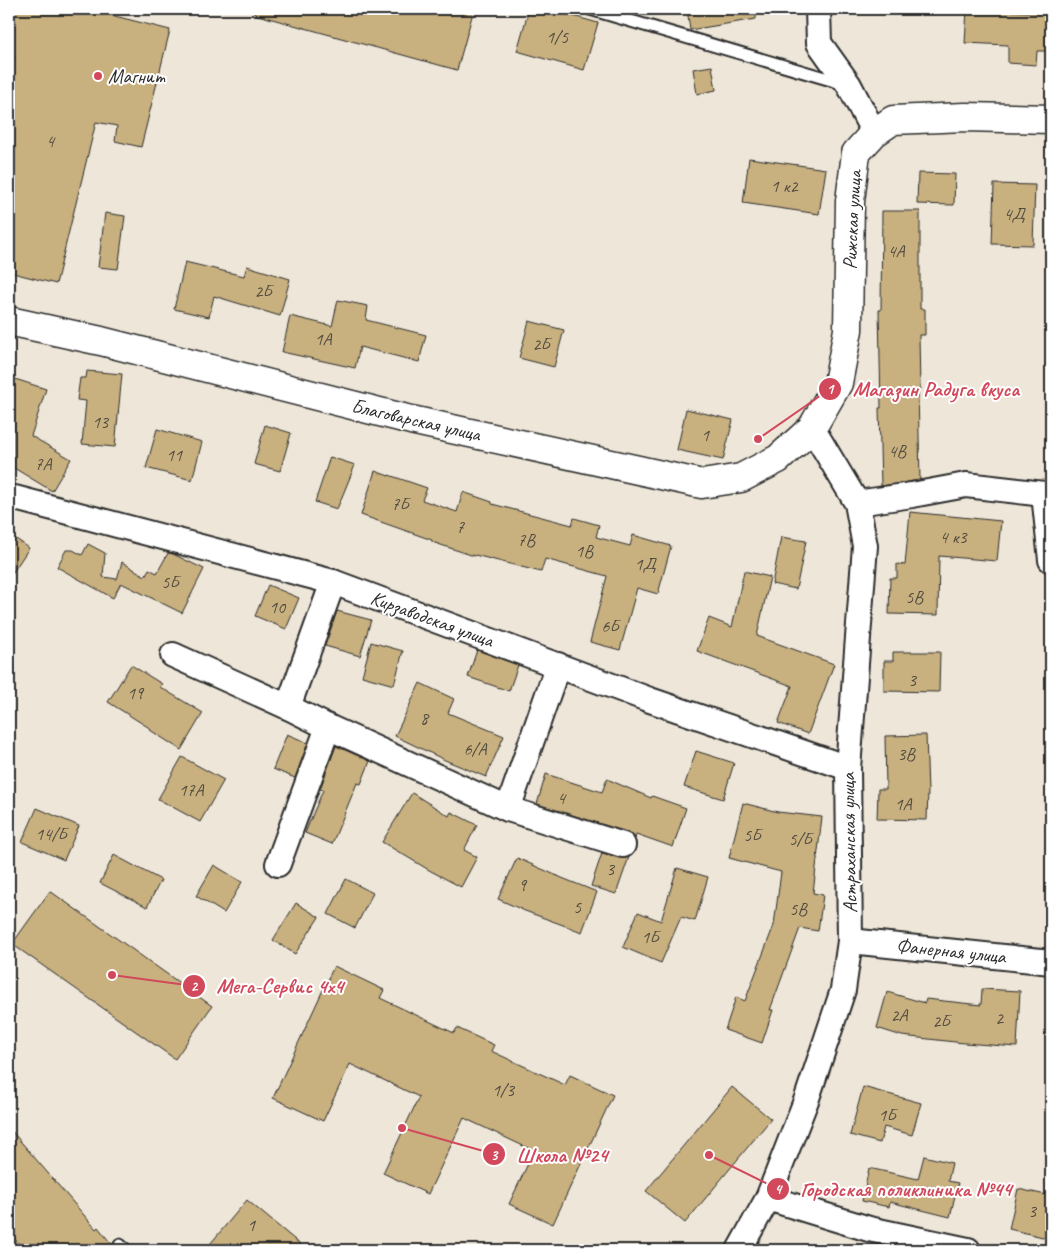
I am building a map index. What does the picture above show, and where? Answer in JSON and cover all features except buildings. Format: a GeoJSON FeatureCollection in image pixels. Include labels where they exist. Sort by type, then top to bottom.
{"type":"FeatureCollection","features":[{"type":"Feature","properties":{"kind":"street"},"geometry":{"type":"LineString","coordinates":[[818,9],[819,43],[849,85],[874,133]]}},
{"type":"Feature","properties":{"kind":"street","name":"Рижская улица"},"geometry":{"type":"LineString","coordinates":[[812,428],[838,383],[848,330],[850,200],[856,153],[874,133],[893,120],[965,117],[1051,119]]}},
{"type":"Feature","properties":{"kind":"street","name":"Благоварская улица"},"geometry":{"type":"LineString","coordinates":[[9,321],[111,343],[411,420],[702,484],[741,478],[778,458],[812,428]]}},
{"type":"Feature","properties":{"kind":"street","name":"Астраханская улица"},"geometry":{"type":"LineString","coordinates":[[739,1250],[768,1198],[807,1098],[843,990],[850,941],[848,768],[865,546],[857,502],[812,428]]}},
{"type":"Feature","properties":{"kind":"street"},"geometry":{"type":"LineString","coordinates":[[857,502],[912,495],[966,485],[1048,493],[1051,560]]}},
{"type":"Feature","properties":{"kind":"street","name":"Кирзаводская улица"},"geometry":{"type":"LineString","coordinates":[[9,498],[15,498],[333,582],[650,700],[848,768]]}},
{"type":"Feature","properties":{"kind":"street"},"geometry":{"type":"LineString","coordinates":[[288,707],[333,582]]}},
{"type":"Feature","properties":{"kind":"street"},"geometry":{"type":"LineString","coordinates":[[174,655],[508,809],[624,846]]}},
{"type":"Feature","properties":{"kind":"street"},"geometry":{"type":"LineString","coordinates":[[508,809],[558,665]]}},
{"type":"Feature","properties":{"kind":"street"},"geometry":{"type":"LineString","coordinates":[[278,864],[328,727]]}},
{"type":"Feature","properties":{"kind":"street","name":"Фанерная улица"},"geometry":{"type":"LineString","coordinates":[[850,941],[1051,962]]}},
{"type":"Feature","properties":{"kind":"street"},"geometry":{"type":"LineString","coordinates":[[768,1198],[869,1229],[968,1250]]}},
{"type":"Feature","properties":{"kind":"lane"},"geometry":{"type":"LineString","coordinates":[[590,9],[849,85]]}},
{"type":"Feature","properties":{"kind":"place","name":"Магнит"},"geometry":{"type":"Point","coordinates":[98,76]}},
{"type":"Feature","properties":{"kind":"place","name":"Магазин Радуга вкуса"},"geometry":{"type":"Point","coordinates":[758,439]}},
{"type":"Feature","properties":{"kind":"place","name":"Мега-Сервис 4х4"},"geometry":{"type":"Point","coordinates":[112,975]}},
{"type":"Feature","properties":{"kind":"place","name":"Школа №24"},"geometry":{"type":"Point","coordinates":[402,1128]}},
{"type":"Feature","properties":{"kind":"place","name":"Городская поликлиника №44"},"geometry":{"type":"Point","coordinates":[709,1155]}}]}
